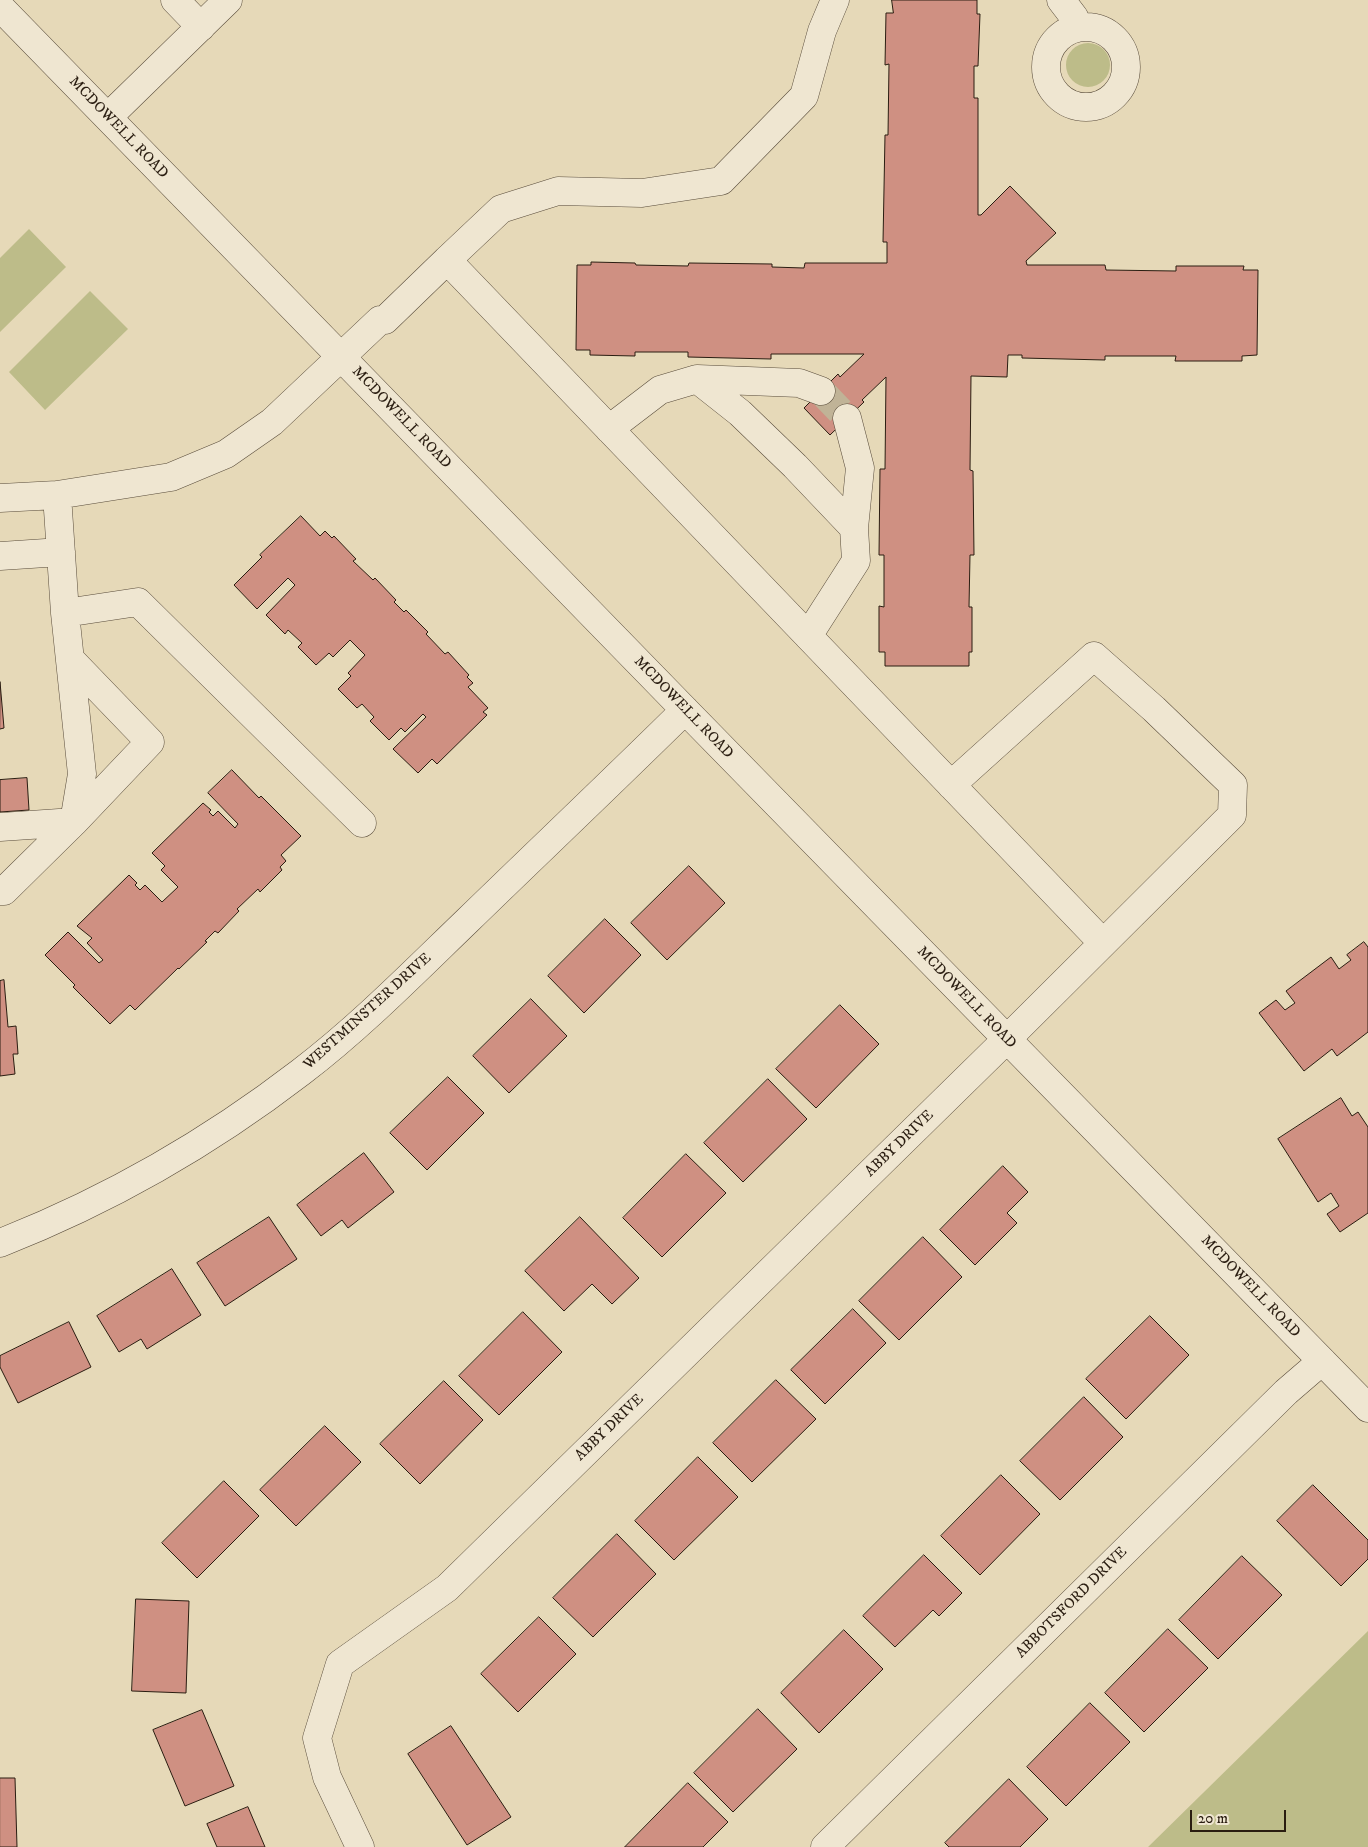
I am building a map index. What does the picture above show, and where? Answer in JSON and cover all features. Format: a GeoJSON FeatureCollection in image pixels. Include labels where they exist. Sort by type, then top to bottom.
{"type":"FeatureCollection","features":[{"type":"Feature","properties":{"kind":"street"},"geometry":{"type":"LineString","coordinates":[[175,0],[201,26]]}},
{"type":"Feature","properties":{"kind":"street"},"geometry":{"type":"LineString","coordinates":[[108,117],[228,0]]}},
{"type":"Feature","properties":{"kind":"street"},"geometry":{"type":"LineString","coordinates":[[0,498],[57,495],[171,477],[226,454],[272,422],[380,320],[385,320],[501,209],[558,191],[642,193],[721,181],[804,96],[822,31],[836,0]]}},
{"type":"Feature","properties":{"kind":"street"},"geometry":{"type":"LineString","coordinates":[[1061,0],[1079,27]]}},
{"type":"Feature","properties":{"kind":"street","name":"MCDOWELL ROAD"},"geometry":{"type":"LineString","coordinates":[[0,7],[1368,1408]]}},
{"type":"Feature","properties":{"kind":"street"},"geometry":{"type":"LineString","coordinates":[[447,260],[1103,944]]}},
{"type":"Feature","properties":{"kind":"street"},"geometry":{"type":"LineString","coordinates":[[609,429],[660,390],[698,379],[799,383],[821,391]]}},
{"type":"Feature","properties":{"kind":"street"},"geometry":{"type":"LineString","coordinates":[[698,379],[740,413],[795,466],[854,528]]}},
{"type":"Feature","properties":{"kind":"street"},"geometry":{"type":"LineString","coordinates":[[808,636],[856,561],[854,528],[860,468],[847,418]]}},
{"type":"Feature","properties":{"kind":"street"},"geometry":{"type":"LineString","coordinates":[[57,495],[65,613],[82,774],[74,822]]}},
{"type":"Feature","properties":{"kind":"street"},"geometry":{"type":"LineString","coordinates":[[0,556],[61,552]]}},
{"type":"Feature","properties":{"kind":"street"},"geometry":{"type":"LineString","coordinates":[[65,613],[138,602],[362,823]]}},
{"type":"Feature","properties":{"kind":"street","name":"ABBY DRIVE"},"geometry":{"type":"LineString","coordinates":[[360,1847],[327,1777],[317,1738],[340,1664],[447,1588],[1007,1039],[1232,814],[1233,785],[1154,709],[1094,656],[951,785]]}},
{"type":"Feature","properties":{"kind":"street"},"geometry":{"type":"LineString","coordinates":[[0,891],[4,891],[74,822],[150,742],[70,659]]}},
{"type":"Feature","properties":{"kind":"street","name":"WESTMINSTER DRIVE"},"geometry":{"type":"LineString","coordinates":[[0,1243],[86,1206],[134,1180],[241,1116],[302,1071],[391,994],[685,710]]}},
{"type":"Feature","properties":{"kind":"street"},"geometry":{"type":"LineString","coordinates":[[0,827],[74,822]]}},
{"type":"Feature","properties":{"kind":"street","name":"ABBOTSFORD DRIVE"},"geometry":{"type":"LineString","coordinates":[[825,1847],[1286,1392],[1322,1361]]}},
{"type":"Feature","properties":{"kind":"shaded area"},"geometry":{"type":"Polygon","coordinates":[[[1088,43],[1100,47],[1106,53],[1110,65],[1106,77],[1100,83],[1088,87],[1076,83],[1070,77],[1066,65],[1070,53],[1076,47],[1088,43]]]}},
{"type":"Feature","properties":{"kind":"shaded area"},"geometry":{"type":"Polygon","coordinates":[[[29,229],[66,267],[0,332],[0,258],[29,229]]]}},
{"type":"Feature","properties":{"kind":"shaded area"},"geometry":{"type":"Polygon","coordinates":[[[90,291],[128,329],[45,410],[9,372],[90,291]]]}},
{"type":"Feature","properties":{"kind":"shaded area"},"geometry":{"type":"Polygon","coordinates":[[[1368,1631],[1368,1847],[1148,1847],[1368,1631]]]}},
{"type":"Feature","properties":{"kind":"building"},"geometry":{"type":"Polygon","coordinates":[[[892,0],[977,0],[977,14],[980,14],[978,66],[974,66],[974,98],[978,98],[978,215],[981,215],[1010,186],[1056,233],[1026,261],[1027,265],[1105,265],[1106,270],[1176,271],[1176,266],[1244,266],[1243,270],[1258,270],[1257,355],[1242,356],[1242,361],[1175,361],[1176,356],[1105,356],[1105,360],[1022,358],[1022,355],[1008,355],[1007,377],[971,376],[970,470],[973,471],[974,555],[970,555],[969,607],[972,607],[972,652],[969,652],[969,666],[885,666],[885,652],[879,652],[879,606],[884,607],[884,555],[879,555],[880,469],[885,469],[886,377],[862,400],[864,402],[830,435],[804,408],[838,374],[840,377],[864,354],[771,354],[771,359],[688,357],[688,352],[635,352],[635,356],[590,355],[590,350],[576,350],[577,265],[591,265],[591,262],[688,266],[689,263],[772,264],[772,267],[804,268],[805,263],[887,263],[887,242],[883,242],[885,135],[888,135],[889,64],[885,65],[886,13],[893,13],[892,0]]]}},
{"type":"Feature","properties":{"kind":"building"},"geometry":{"type":"Polygon","coordinates":[[[301,516],[320,536],[325,531],[332,538],[334,536],[356,559],[353,561],[373,580],[375,578],[396,600],[394,602],[404,612],[406,610],[428,632],[426,634],[445,654],[448,652],[469,675],[467,677],[473,683],[468,687],[488,708],[483,712],[487,715],[437,764],[432,759],[418,773],[393,749],[426,717],[423,714],[405,732],[401,728],[389,740],[370,721],[374,717],[362,704],[357,708],[338,689],[351,676],[348,673],[365,655],[350,640],[333,657],[329,653],[316,665],[298,647],[302,643],[288,630],[285,634],[266,615],[295,585],[288,578],[257,609],[234,585],[262,557],[260,555],[301,516]]]}},
{"type":"Feature","properties":{"kind":"building"},"geometry":{"type":"Polygon","coordinates":[[[0,682],[4,728],[0,729],[0,682]]]}},
{"type":"Feature","properties":{"kind":"building"},"geometry":{"type":"Polygon","coordinates":[[[232,770],[259,798],[261,796],[301,836],[281,855],[286,861],[280,867],[282,870],[260,892],[258,889],[237,909],[239,911],[218,933],[215,931],[205,941],[207,942],[135,1010],[130,1005],[110,1024],[73,987],[75,985],[45,955],[68,932],[99,963],[103,960],[87,943],[92,938],[77,926],[129,875],[137,883],[135,885],[140,890],[145,885],[162,902],[178,887],[161,870],[165,866],[152,853],[203,803],[211,810],[209,812],[213,816],[218,811],[235,828],[238,824],[208,793],[232,770]]]}},
{"type":"Feature","properties":{"kind":"building"},"geometry":{"type":"Polygon","coordinates":[[[27,778],[29,810],[0,812],[0,780],[27,778]]]}},
{"type":"Feature","properties":{"kind":"building"},"geometry":{"type":"Polygon","coordinates":[[[689,866],[725,903],[667,960],[631,923],[689,866]]]}},
{"type":"Feature","properties":{"kind":"building"},"geometry":{"type":"Polygon","coordinates":[[[605,919],[641,955],[584,1013],[548,976],[605,919]]]}},
{"type":"Feature","properties":{"kind":"building"},"geometry":{"type":"Polygon","coordinates":[[[1364,942],[1368,947],[1368,1032],[1337,1056],[1332,1049],[1304,1071],[1259,1013],[1276,1000],[1285,1010],[1295,1003],[1286,991],[1331,957],[1339,969],[1351,960],[1347,955],[1364,942]]]}},
{"type":"Feature","properties":{"kind":"building"},"geometry":{"type":"Polygon","coordinates":[[[4,980],[8,1027],[16,1026],[18,1054],[13,1054],[15,1074],[0,1076],[0,981],[4,980]]]}},
{"type":"Feature","properties":{"kind":"building"},"geometry":{"type":"Polygon","coordinates":[[[531,999],[567,1036],[509,1093],[473,1056],[531,999]]]}},
{"type":"Feature","properties":{"kind":"building"},"geometry":{"type":"Polygon","coordinates":[[[840,1005],[879,1044],[816,1108],[776,1069],[840,1005]]]}},
{"type":"Feature","properties":{"kind":"building"},"geometry":{"type":"Polygon","coordinates":[[[448,1077],[484,1113],[427,1170],[390,1133],[448,1077]]]}},
{"type":"Feature","properties":{"kind":"building"},"geometry":{"type":"Polygon","coordinates":[[[768,1079],[807,1119],[743,1182],[704,1143],[768,1079]]]}},
{"type":"Feature","properties":{"kind":"building"},"geometry":{"type":"Polygon","coordinates":[[[1341,1098],[1352,1116],[1358,1112],[1368,1127],[1368,1213],[1340,1232],[1327,1214],[1339,1206],[1331,1193],[1318,1202],[1278,1139],[1341,1098]]]}},
{"type":"Feature","properties":{"kind":"building"},"geometry":{"type":"Polygon","coordinates":[[[364,1153],[394,1192],[348,1228],[342,1220],[321,1236],[297,1205],[364,1153]]]}},
{"type":"Feature","properties":{"kind":"building"},"geometry":{"type":"Polygon","coordinates":[[[686,1154],[726,1193],[662,1257],[623,1218],[686,1154]]]}},
{"type":"Feature","properties":{"kind":"building"},"geometry":{"type":"Polygon","coordinates":[[[1003,1166],[1028,1192],[1007,1213],[1017,1223],[975,1265],[940,1230],[1003,1166]]]}},
{"type":"Feature","properties":{"kind":"building"},"geometry":{"type":"Polygon","coordinates":[[[269,1217],[297,1259],[225,1306],[197,1263],[269,1217]]]}},
{"type":"Feature","properties":{"kind":"building"},"geometry":{"type":"Polygon","coordinates":[[[580,1217],[639,1278],[612,1304],[592,1284],[564,1311],[525,1271],[580,1217]]]}},
{"type":"Feature","properties":{"kind":"building"},"geometry":{"type":"Polygon","coordinates":[[[923,1237],[962,1277],[899,1340],[859,1301],[923,1237]]]}},
{"type":"Feature","properties":{"kind":"building"},"geometry":{"type":"Polygon","coordinates":[[[172,1269],[201,1315],[147,1349],[141,1339],[119,1352],[97,1316],[172,1269]]]}},
{"type":"Feature","properties":{"kind":"building"},"geometry":{"type":"Polygon","coordinates":[[[853,1309],[886,1343],[825,1404],[791,1370],[853,1309]]]}},
{"type":"Feature","properties":{"kind":"building"},"geometry":{"type":"Polygon","coordinates":[[[523,1312],[562,1352],[499,1415],[459,1376],[523,1312]]]}},
{"type":"Feature","properties":{"kind":"building"},"geometry":{"type":"Polygon","coordinates":[[[1150,1316],[1189,1355],[1126,1419],[1086,1379],[1150,1316]]]}},
{"type":"Feature","properties":{"kind":"building"},"geometry":{"type":"Polygon","coordinates":[[[69,1322],[91,1367],[18,1403],[0,1367],[0,1356],[69,1322]]]}},
{"type":"Feature","properties":{"kind":"building"},"geometry":{"type":"Polygon","coordinates":[[[776,1380],[816,1419],[752,1482],[713,1443],[776,1380]]]}},
{"type":"Feature","properties":{"kind":"building"},"geometry":{"type":"Polygon","coordinates":[[[444,1381],[483,1420],[420,1484],[380,1444],[444,1381]]]}},
{"type":"Feature","properties":{"kind":"building"},"geometry":{"type":"Polygon","coordinates":[[[1084,1397],[1123,1437],[1060,1500],[1020,1461],[1084,1397]]]}},
{"type":"Feature","properties":{"kind":"building"},"geometry":{"type":"Polygon","coordinates":[[[325,1426],[361,1462],[296,1526],[260,1490],[325,1426]]]}},
{"type":"Feature","properties":{"kind":"building"},"geometry":{"type":"Polygon","coordinates":[[[698,1457],[738,1497],[674,1560],[635,1521],[698,1457]]]}},
{"type":"Feature","properties":{"kind":"building"},"geometry":{"type":"Polygon","coordinates":[[[1001,1475],[1040,1514],[980,1575],[941,1536],[1001,1475]]]}},
{"type":"Feature","properties":{"kind":"building"},"geometry":{"type":"Polygon","coordinates":[[[224,1481],[259,1516],[197,1578],[162,1543],[224,1481]]]}},
{"type":"Feature","properties":{"kind":"building"},"geometry":{"type":"Polygon","coordinates":[[[1313,1485],[1368,1540],[1368,1559],[1341,1586],[1277,1521],[1313,1485]]]}},
{"type":"Feature","properties":{"kind":"building"},"geometry":{"type":"Polygon","coordinates":[[[617,1534],[656,1574],[593,1637],[553,1598],[617,1534]]]}},
{"type":"Feature","properties":{"kind":"building"},"geometry":{"type":"Polygon","coordinates":[[[924,1555],[962,1593],[939,1616],[933,1610],[895,1647],[863,1616],[924,1555]]]}},
{"type":"Feature","properties":{"kind":"building"},"geometry":{"type":"Polygon","coordinates":[[[1242,1556],[1282,1595],[1218,1659],[1179,1620],[1242,1556]]]}},
{"type":"Feature","properties":{"kind":"building"},"geometry":{"type":"Polygon","coordinates":[[[136,1599],[189,1601],[186,1693],[132,1691],[136,1599]]]}},
{"type":"Feature","properties":{"kind":"building"},"geometry":{"type":"Polygon","coordinates":[[[539,1617],[576,1654],[518,1712],[481,1674],[539,1617]]]}},
{"type":"Feature","properties":{"kind":"building"},"geometry":{"type":"Polygon","coordinates":[[[1168,1629],[1208,1668],[1144,1732],[1105,1693],[1168,1629]]]}},
{"type":"Feature","properties":{"kind":"building"},"geometry":{"type":"Polygon","coordinates":[[[844,1630],[883,1669],[819,1733],[781,1693],[844,1630]]]}},
{"type":"Feature","properties":{"kind":"building"},"geometry":{"type":"Polygon","coordinates":[[[1090,1703],[1130,1742],[1066,1806],[1027,1767],[1090,1703]]]}},
{"type":"Feature","properties":{"kind":"building"},"geometry":{"type":"Polygon","coordinates":[[[758,1709],[797,1749],[733,1812],[694,1773],[758,1709]]]}},
{"type":"Feature","properties":{"kind":"building"},"geometry":{"type":"Polygon","coordinates":[[[202,1710],[234,1786],[185,1806],[153,1730],[202,1710]]]}},
{"type":"Feature","properties":{"kind":"building"},"geometry":{"type":"Polygon","coordinates":[[[451,1726],[511,1817],[467,1845],[408,1754],[451,1726]]]}},
{"type":"Feature","properties":{"kind":"building"},"geometry":{"type":"Polygon","coordinates":[[[0,1778],[15,1778],[17,1847],[0,1847],[0,1778]]]}},
{"type":"Feature","properties":{"kind":"building"},"geometry":{"type":"Polygon","coordinates":[[[1009,1779],[1048,1819],[1020,1847],[949,1847],[945,1843],[1009,1779]]]}},
{"type":"Feature","properties":{"kind":"building"},"geometry":{"type":"Polygon","coordinates":[[[688,1783],[728,1822],[703,1847],[625,1847],[688,1783]]]}},
{"type":"Feature","properties":{"kind":"building"},"geometry":{"type":"Polygon","coordinates":[[[248,1807],[265,1847],[217,1847],[207,1824],[248,1807]]]}},
{"type":"Feature","properties":{"kind":"tunnel"},"geometry":{"type":"LineString","coordinates":[[821,391],[847,418]]}}]}
